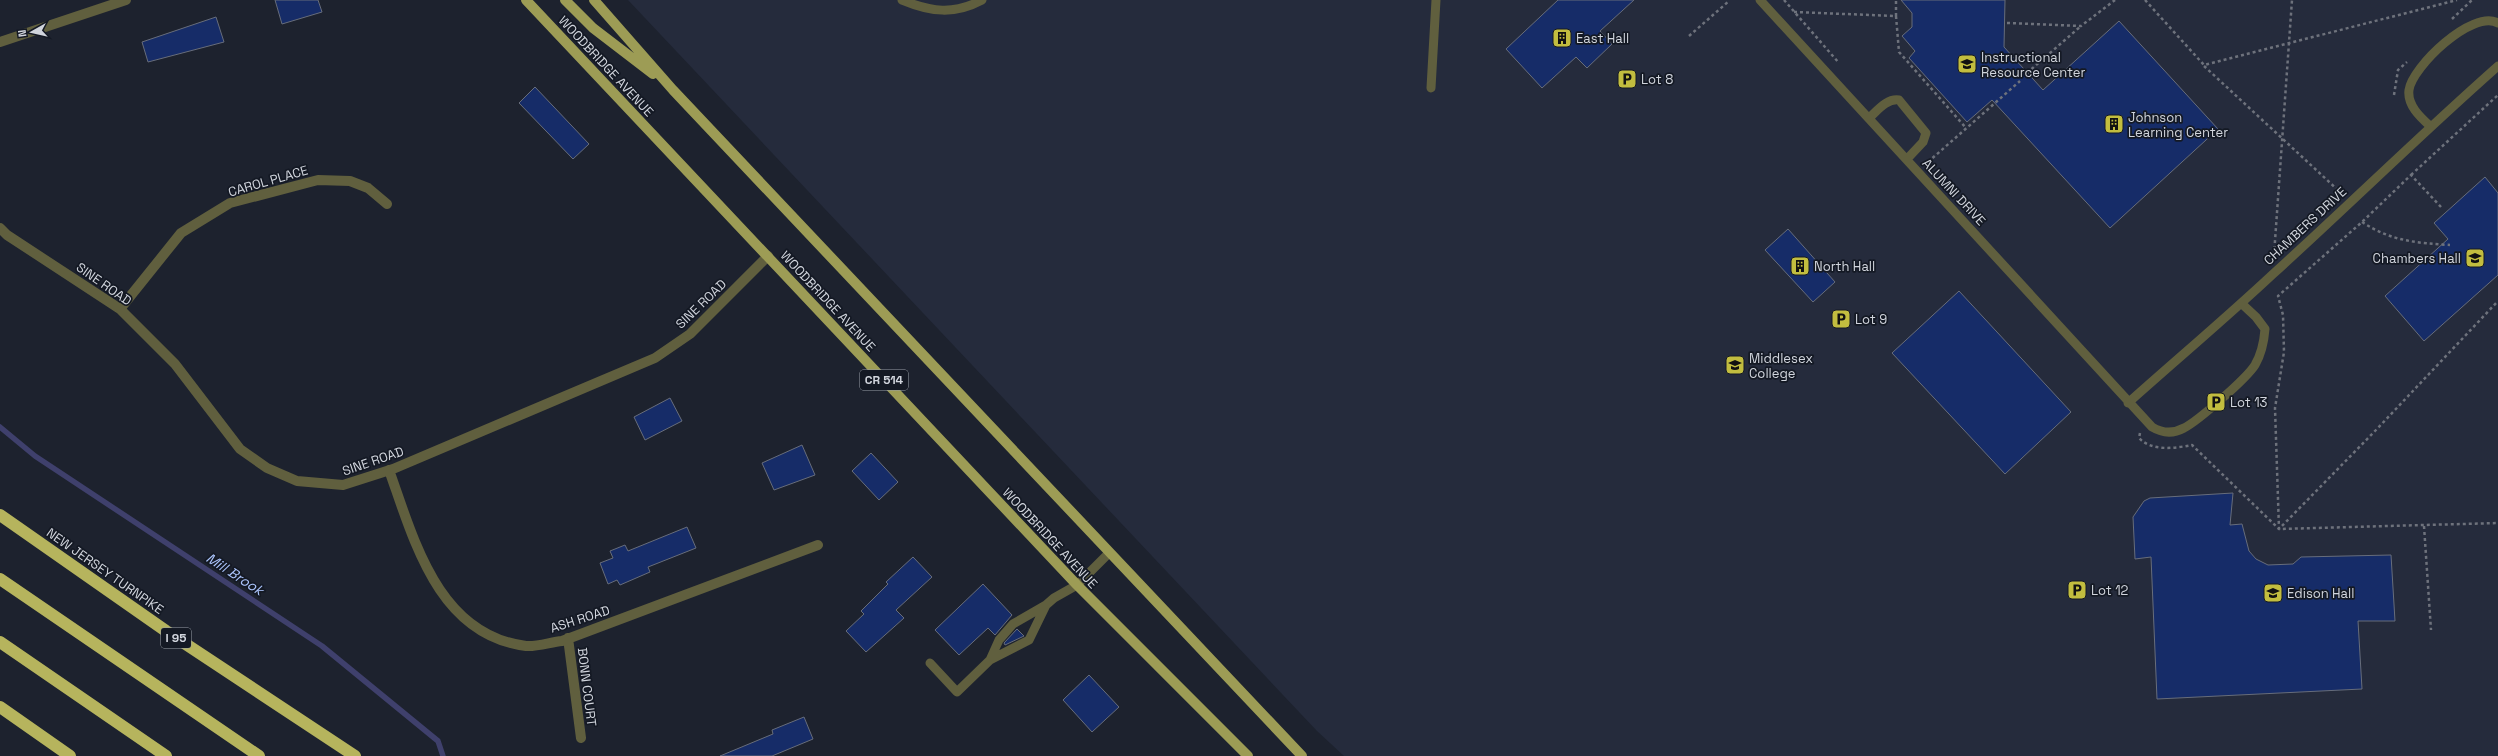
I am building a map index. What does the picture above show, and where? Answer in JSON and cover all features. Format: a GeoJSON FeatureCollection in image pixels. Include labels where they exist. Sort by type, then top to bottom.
{"type":"FeatureCollection","features":[{"type":"Feature","properties":{"kind":"highway","name":"NEW JERSEY TURNPIKE"},"geometry":{"type":"LineString","coordinates":[[0,515],[166,631],[355,756]]}},
{"type":"Feature","properties":{"kind":"highway"},"geometry":{"type":"LineString","coordinates":[[0,579],[259,756]]}},
{"type":"Feature","properties":{"kind":"highway"},"geometry":{"type":"LineString","coordinates":[[0,642],[166,756]]}},
{"type":"Feature","properties":{"kind":"highway"},"geometry":{"type":"LineString","coordinates":[[0,707],[70,756]]}},
{"type":"Feature","properties":{"kind":"main road","name":"WOODBRIDGE AVENUE"},"geometry":{"type":"LineString","coordinates":[[526,0],[1077,586],[1248,756]]}},
{"type":"Feature","properties":{"kind":"main road"},"geometry":{"type":"LineString","coordinates":[[566,0],[593,28],[673,90]]}},
{"type":"Feature","properties":{"kind":"main road"},"geometry":{"type":"LineString","coordinates":[[594,0],[673,90],[1302,756]]}},
{"type":"Feature","properties":{"kind":"street"},"geometry":{"type":"LineString","coordinates":[[0,42],[126,0]]}},
{"type":"Feature","properties":{"kind":"street","name":"CAROL PLACE"},"geometry":{"type":"LineString","coordinates":[[120,309],[182,233],[230,203],[318,180],[350,181],[368,188],[387,204]]}},
{"type":"Feature","properties":{"kind":"street","name":"SINE ROAD"},"geometry":{"type":"LineString","coordinates":[[0,228],[7,235],[120,309],[175,364],[240,449],[267,468],[298,481],[343,485],[390,470],[654,358],[690,334],[768,256]]}},
{"type":"Feature","properties":{"kind":"street","name":"ASH ROAD"},"geometry":{"type":"LineString","coordinates":[[390,470],[418,550],[441,595],[470,623],[496,638],[527,646],[568,638],[818,545]]}},
{"type":"Feature","properties":{"kind":"street","name":"BONN COURT"},"geometry":{"type":"LineString","coordinates":[[568,638],[581,738]]}},
{"type":"Feature","properties":{"kind":"lane"},"geometry":{"type":"LineString","coordinates":[[902,0],[928,4],[955,11],[982,0]]}},
{"type":"Feature","properties":{"kind":"lane"},"geometry":{"type":"LineString","coordinates":[[1432,88],[1436,0]]}},
{"type":"Feature","properties":{"kind":"lane","name":"ALUMNI DRIVE"},"geometry":{"type":"LineString","coordinates":[[1760,0],[2152,428],[2162,433],[2173,432],[2185,428],[2231,390],[2254,366],[2264,343],[2265,329],[2256,317],[2241,303]]}},
{"type":"Feature","properties":{"kind":"lane"},"geometry":{"type":"LineString","coordinates":[[2430,126],[2413,108],[2408,92],[2412,78],[2451,35],[2480,22],[2498,23]]}},
{"type":"Feature","properties":{"kind":"lane","name":"CHAMBERS DRIVE"},"geometry":{"type":"LineString","coordinates":[[2128,403],[2241,303],[2398,159],[2430,126],[2498,66]]}},
{"type":"Feature","properties":{"kind":"lane"},"geometry":{"type":"LineString","coordinates":[[1869,118],[1886,103],[1893,99],[1899,100],[1926,132],[1923,142],[1907,159]]}},
{"type":"Feature","properties":{"kind":"lane"},"geometry":{"type":"LineString","coordinates":[[990,660],[999,640],[1013,624],[1046,605],[1054,598],[1077,586],[1109,553]]}},
{"type":"Feature","properties":{"kind":"lane"},"geometry":{"type":"LineString","coordinates":[[930,663],[957,692],[990,660],[1029,640],[1046,605]]}},
{"type":"Feature","properties":{"kind":"path"},"geometry":{"type":"LineString","coordinates":[[1896,0],[1899,52],[1966,128]]}},
{"type":"Feature","properties":{"kind":"path"},"geometry":{"type":"LineString","coordinates":[[2027,73],[2081,26],[2115,0]]}},
{"type":"Feature","properties":{"kind":"path"},"geometry":{"type":"LineString","coordinates":[[2145,0],[2204,66],[2340,192]]}},
{"type":"Feature","properties":{"kind":"path"},"geometry":{"type":"LineString","coordinates":[[2274,257],[2292,0]]}},
{"type":"Feature","properties":{"kind":"path"},"geometry":{"type":"LineString","coordinates":[[2204,66],[2457,0]]}},
{"type":"Feature","properties":{"kind":"path"},"geometry":{"type":"LineString","coordinates":[[1689,36],[1729,1]]}},
{"type":"Feature","properties":{"kind":"path"},"geometry":{"type":"LineString","coordinates":[[1794,12],[1896,16]]}},
{"type":"Feature","properties":{"kind":"path"},"geometry":{"type":"LineString","coordinates":[[2007,23],[2081,26]]}},
{"type":"Feature","properties":{"kind":"path"},"geometry":{"type":"LineString","coordinates":[[1928,162],[2020,81]]}},
{"type":"Feature","properties":{"kind":"path"},"geometry":{"type":"LineString","coordinates":[[2279,529],[2275,408],[2284,352],[2282,315],[2278,296],[2362,222],[2498,95]]}},
{"type":"Feature","properties":{"kind":"path"},"geometry":{"type":"LineString","coordinates":[[2411,175],[2442,207]]}},
{"type":"Feature","properties":{"kind":"path"},"geometry":{"type":"LineString","coordinates":[[2362,222],[2380,234],[2399,239],[2450,245]]}},
{"type":"Feature","properties":{"kind":"path"},"geometry":{"type":"LineString","coordinates":[[2279,529],[2386,420],[2498,301]]}},
{"type":"Feature","properties":{"kind":"path"},"geometry":{"type":"LineString","coordinates":[[2140,431],[2139,438],[2144,444],[2171,449],[2192,445],[2279,529],[2498,524]]}},
{"type":"Feature","properties":{"kind":"path"},"geometry":{"type":"LineString","coordinates":[[2424,526],[2431,630]]}},
{"type":"Feature","properties":{"kind":"shaded area","name":"Middlesex College"},"geometry":{"type":"Polygon","coordinates":[[[628,0],[2498,0],[2498,756],[1344,756],[1317,731],[628,0]]]}},
{"type":"Feature","properties":{"kind":"building"},"geometry":{"type":"Polygon","coordinates":[[[275,0],[318,0],[322,12],[282,24],[275,0]]]}},
{"type":"Feature","properties":{"kind":"building","name":"East Hall"},"geometry":{"type":"Polygon","coordinates":[[[1558,0],[1634,0],[1600,31],[1612,44],[1587,68],[1576,57],[1542,88],[1506,49],[1558,0]]]}},
{"type":"Feature","properties":{"kind":"building","name":"Johnson Learning Center"},"geometry":{"type":"Polygon","coordinates":[[[1901,0],[2005,0],[2004,47],[2043,90],[2119,21],[2218,129],[2110,228],[1992,100],[1967,122],[1909,58],[1915,51],[1902,36],[1912,27],[1912,13],[1901,0]]]}},
{"type":"Feature","properties":{"kind":"building"},"geometry":{"type":"Polygon","coordinates":[[[216,17],[224,42],[148,62],[142,42],[216,17]]]}},
{"type":"Feature","properties":{"kind":"building"},"geometry":{"type":"Polygon","coordinates":[[[535,87],[589,144],[573,159],[519,103],[535,87]]]}},
{"type":"Feature","properties":{"kind":"building","name":"Chambers Hall"},"geometry":{"type":"Polygon","coordinates":[[[2485,177],[2498,193],[2498,275],[2424,341],[2385,296],[2448,239],[2434,223],[2485,177]]]}},
{"type":"Feature","properties":{"kind":"building","name":"North Hall"},"geometry":{"type":"Polygon","coordinates":[[[1788,229],[1835,282],[1813,302],[1765,250],[1788,229]]]}},
{"type":"Feature","properties":{"kind":"building"},"geometry":{"type":"Polygon","coordinates":[[[1959,291],[2071,412],[2005,474],[1892,353],[1959,291]]]}},
{"type":"Feature","properties":{"kind":"building"},"geometry":{"type":"Polygon","coordinates":[[[670,398],[682,421],[645,440],[634,417],[670,398]]]}},
{"type":"Feature","properties":{"kind":"building"},"geometry":{"type":"Polygon","coordinates":[[[802,445],[815,475],[774,490],[762,463],[802,445]]]}},
{"type":"Feature","properties":{"kind":"building"},"geometry":{"type":"Polygon","coordinates":[[[871,453],[898,482],[879,500],[852,471],[871,453]]]}},
{"type":"Feature","properties":{"kind":"building","name":"Edison Hall"},"geometry":{"type":"Polygon","coordinates":[[[2233,493],[2230,525],[2242,524],[2249,551],[2256,559],[2268,565],[2293,564],[2301,557],[2391,555],[2395,621],[2358,621],[2362,689],[2157,699],[2151,557],[2135,559],[2133,517],[2144,501],[2150,498],[2233,493]]]}},
{"type":"Feature","properties":{"kind":"building"},"geometry":{"type":"Polygon","coordinates":[[[687,527],[696,548],[648,567],[650,572],[620,585],[617,580],[608,584],[600,563],[613,558],[610,551],[625,545],[628,551],[687,527]]]}},
{"type":"Feature","properties":{"kind":"building"},"geometry":{"type":"Polygon","coordinates":[[[913,557],[932,577],[896,610],[904,618],[866,652],[846,631],[864,614],[861,611],[888,584],[886,582],[913,557]]]}},
{"type":"Feature","properties":{"kind":"building"},"geometry":{"type":"Polygon","coordinates":[[[983,584],[1012,615],[995,635],[988,628],[959,655],[935,630],[983,584]]]}},
{"type":"Feature","properties":{"kind":"building"},"geometry":{"type":"Polygon","coordinates":[[[1017,629],[1024,636],[1005,645],[1004,643],[1017,629]]]}},
{"type":"Feature","properties":{"kind":"building"},"geometry":{"type":"Polygon","coordinates":[[[1089,675],[1119,707],[1092,732],[1063,700],[1089,675]]]}},
{"type":"Feature","properties":{"kind":"building"},"geometry":{"type":"Polygon","coordinates":[[[804,717],[813,739],[772,756],[720,756],[773,734],[772,730],[804,717]]]}},
{"type":"Feature","properties":{"kind":"waterway","name":"Mill Brook"},"geometry":{"type":"LineString","coordinates":[[0,427],[35,456],[322,646],[438,741],[443,756]]}},
{"type":"Feature","properties":{"kind":"place","name":"East Hall"},"geometry":{"type":"Point","coordinates":[1562,38]}},
{"type":"Feature","properties":{"kind":"place","name":"Instructional Resource Center"},"geometry":{"type":"Point","coordinates":[1967,64]}},
{"type":"Feature","properties":{"kind":"place","name":"Lot 8"},"geometry":{"type":"Point","coordinates":[1627,79]}},
{"type":"Feature","properties":{"kind":"place","name":"Johnson Learning Center"},"geometry":{"type":"Point","coordinates":[2114,124]}},
{"type":"Feature","properties":{"kind":"place","name":"Chambers Hall"},"geometry":{"type":"Point","coordinates":[2475,258]}},
{"type":"Feature","properties":{"kind":"place","name":"North Hall"},"geometry":{"type":"Point","coordinates":[1800,266]}},
{"type":"Feature","properties":{"kind":"place","name":"Lot 9"},"geometry":{"type":"Point","coordinates":[1841,319]}},
{"type":"Feature","properties":{"kind":"place","name":"Middlesex College"},"geometry":{"type":"Point","coordinates":[1735,365]}},
{"type":"Feature","properties":{"kind":"place","name":"Lot 13"},"geometry":{"type":"Point","coordinates":[2216,402]}},
{"type":"Feature","properties":{"kind":"place","name":"Lot 12"},"geometry":{"type":"Point","coordinates":[2077,590]}},
{"type":"Feature","properties":{"kind":"place","name":"Edison Hall"},"geometry":{"type":"Point","coordinates":[2273,593]}}]}
